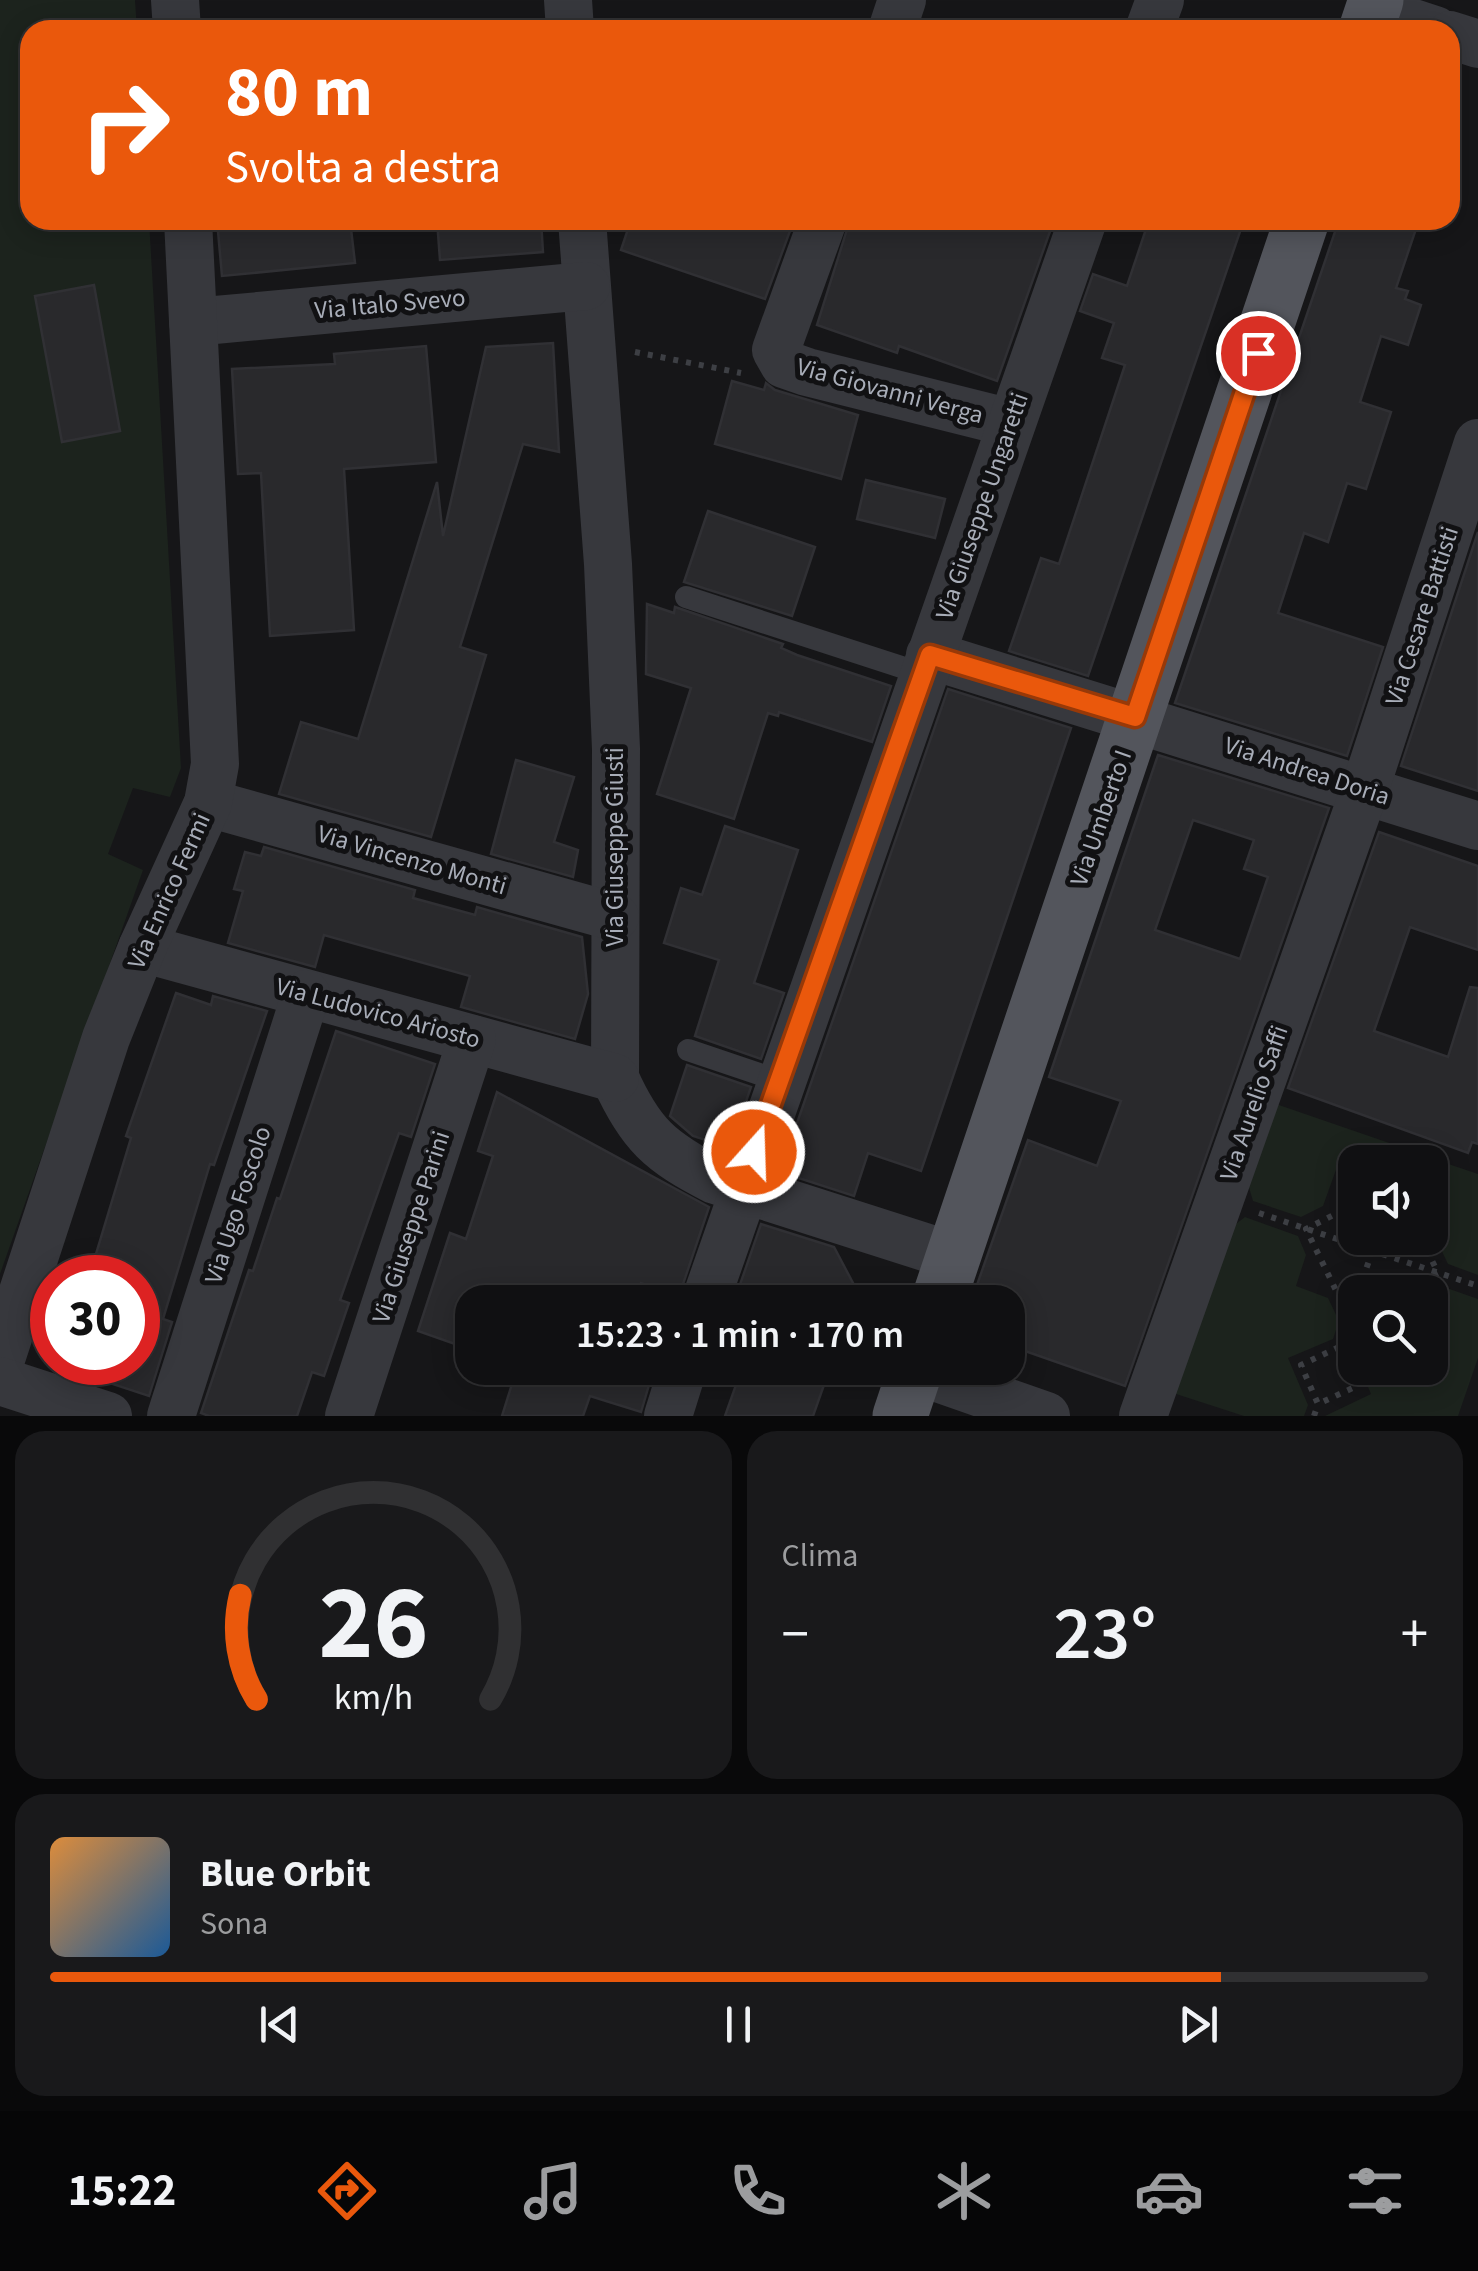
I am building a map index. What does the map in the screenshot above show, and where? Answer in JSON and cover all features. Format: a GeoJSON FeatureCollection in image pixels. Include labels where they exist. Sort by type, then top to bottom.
{"type":"FeatureCollection","features":[{"type":"Feature","properties":{"kind":"main road","name":"Via Umberto I"},"geometry":{"type":"LineString","coordinates":[[946,1279],[1299,230]]}},
{"type":"Feature","properties":{"kind":"street"},"geometry":{"type":"LineString","coordinates":[[1372,13],[1398,20]]}},
{"type":"Feature","properties":{"kind":"street","name":"Via Enrico Fermi"},"geometry":{"type":"LineString","coordinates":[[0,1362],[106,1038],[208,803],[214,764],[188,230]]}},
{"type":"Feature","properties":{"kind":"street","name":"Via Giuseppe Giusti"},"geometry":{"type":"LineString","coordinates":[[583,230],[608,564],[616,749],[615,1078],[632,1115],[654,1141],[680,1162],[946,1279]]}},
{"type":"Feature","properties":{"kind":"street"},"geometry":{"type":"LineString","coordinates":[[780,357],[820,230]]}},
{"type":"Feature","properties":{"kind":"street","name":"Via Giuseppe Ungaretti"},"geometry":{"type":"LineString","coordinates":[[710,1285],[1079,230]]}},
{"type":"Feature","properties":{"kind":"street","name":"Via Italo Svevo"},"geometry":{"type":"LineString","coordinates":[[193,322],[586,286]]}},
{"type":"Feature","properties":{"kind":"street","name":"Via Giovanni Verga"},"geometry":{"type":"LineString","coordinates":[[780,357],[806,372],[1011,423]]}},
{"type":"Feature","properties":{"kind":"street","name":"Via Cesare Battisti"},"geometry":{"type":"LineString","coordinates":[[1365,789],[1478,442]]}},
{"type":"Feature","properties":{"kind":"street","name":"Via Andrea Doria"},"geometry":{"type":"LineString","coordinates":[[926,664],[1135,717],[1478,826]]}},
{"type":"Feature","properties":{"kind":"street","name":"Via Aurelio Saffi"},"geometry":{"type":"LineString","coordinates":[[1143,1416],[1365,789]]}},
{"type":"Feature","properties":{"kind":"street","name":"Via Vincenzo Monti"},"geometry":{"type":"LineString","coordinates":[[208,803],[615,917]]}},
{"type":"Feature","properties":{"kind":"street","name":"Via Ludovico Ariosto"},"geometry":{"type":"LineString","coordinates":[[142,948],[615,1078]]}},
{"type":"Feature","properties":{"kind":"street","name":"Via Ugo Foscolo"},"geometry":{"type":"LineString","coordinates":[[171,1416],[306,994]]}},
{"type":"Feature","properties":{"kind":"street","name":"Via Giuseppe Parini"},"geometry":{"type":"LineString","coordinates":[[349,1416],[472,1039]]}},
{"type":"Feature","properties":{"kind":"street"},"geometry":{"type":"LineString","coordinates":[[0,1382],[108,1416]]}},
{"type":"Feature","properties":{"kind":"street"},"geometry":{"type":"LineString","coordinates":[[668,1416],[678,1385]]}},
{"type":"Feature","properties":{"kind":"street"},"geometry":{"type":"LineString","coordinates":[[910,1385],[1046,1416]]}},
{"type":"Feature","properties":{"kind":"lane"},"geometry":{"type":"LineString","coordinates":[[686,597],[926,664]]}},
{"type":"Feature","properties":{"kind":"lane"},"geometry":{"type":"LineString","coordinates":[[688,1050],[780,1080]]}},
{"type":"Feature","properties":{"kind":"path"},"geometry":{"type":"LineString","coordinates":[[590,344],[754,376],[780,357]]}},
{"type":"Feature","properties":{"kind":"path"},"geometry":{"type":"LineString","coordinates":[[1252,1211],[1338,1239]]}},
{"type":"Feature","properties":{"kind":"path"},"geometry":{"type":"LineString","coordinates":[[1306,1229],[1338,1213]]}},
{"type":"Feature","properties":{"kind":"path"},"geometry":{"type":"LineString","coordinates":[[1306,1229],[1338,1289]]}},
{"type":"Feature","properties":{"kind":"path"},"geometry":{"type":"LineString","coordinates":[[1387,1255],[1478,1286]]}},
{"type":"Feature","properties":{"kind":"path"},"geometry":{"type":"LineString","coordinates":[[1429,1255],[1438,1273]]}},
{"type":"Feature","properties":{"kind":"path"},"geometry":{"type":"LineString","coordinates":[[1434,1275],[1438,1273]]}},
{"type":"Feature","properties":{"kind":"path"},"geometry":{"type":"LineString","coordinates":[[1314,1416],[1318,1404],[1300,1364],[1338,1348]]}},
{"type":"Feature","properties":{"kind":"path"},"geometry":{"type":"LineString","coordinates":[[1318,1404],[1356,1385]]}},
{"type":"Feature","properties":{"kind":"shaded area"},"geometry":{"type":"Polygon","coordinates":[[[0,0],[135,0],[136,20],[20,20],[20,230],[150,230],[181,768],[170,797],[133,788],[108,854],[143,870],[0,1274],[0,0]]]}},
{"type":"Feature","properties":{"kind":"shaded area"},"geometry":{"type":"Polygon","coordinates":[[[1276,1104],[1395,1145],[1338,1145],[1338,1167],[1323,1206],[1301,1217],[1253,1201],[1248,1184],[1276,1104]]]}},
{"type":"Feature","properties":{"kind":"shaded area"},"geometry":{"type":"Polygon","coordinates":[[[1448,1164],[1478,1174],[1478,1275],[1448,1264],[1444,1255],[1448,1255],[1448,1164]]]}},
{"type":"Feature","properties":{"kind":"shaded area"},"geometry":{"type":"Polygon","coordinates":[[[1245,1217],[1298,1236],[1306,1255],[1296,1286],[1328,1298],[1338,1319],[1333,1339],[1288,1358],[1308,1405],[1304,1416],[1244,1416],[1173,1393],[1232,1227],[1245,1217]]]}},
{"type":"Feature","properties":{"kind":"shaded area"},"geometry":{"type":"Polygon","coordinates":[[[1448,1288],[1478,1299],[1478,1358],[1458,1416],[1325,1416],[1371,1394],[1367,1385],[1448,1385],[1448,1288]]]}},
{"type":"Feature","properties":{"kind":"building"},"geometry":{"type":"Polygon","coordinates":[[[218,230],[351,230],[355,263],[222,276],[218,230]]]}},
{"type":"Feature","properties":{"kind":"building"},"geometry":{"type":"Polygon","coordinates":[[[438,230],[542,230],[543,252],[440,260],[438,230]]]}},
{"type":"Feature","properties":{"kind":"building"},"geometry":{"type":"Polygon","coordinates":[[[628,230],[790,230],[765,299],[621,250],[628,230]]]}},
{"type":"Feature","properties":{"kind":"building"},"geometry":{"type":"Polygon","coordinates":[[[847,230],[1050,230],[997,381],[899,346],[897,353],[817,325],[847,230]]]}},
{"type":"Feature","properties":{"kind":"building"},"geometry":{"type":"Polygon","coordinates":[[[1146,230],[1241,230],[1088,676],[1009,651],[1041,558],[1059,564],[1125,365],[1102,358],[1114,323],[1080,311],[1093,274],[1127,286],[1146,230]]]}},
{"type":"Feature","properties":{"kind":"building"},"geometry":{"type":"Polygon","coordinates":[[[1336,230],[1416,230],[1396,288],[1408,291],[1405,299],[1421,305],[1408,345],[1381,336],[1360,402],[1391,412],[1366,489],[1347,483],[1328,542],[1304,533],[1278,613],[1383,647],[1347,756],[1175,703],[1336,230]]]}},
{"type":"Feature","properties":{"kind":"building"},"geometry":{"type":"Polygon","coordinates":[[[94,285],[120,431],[62,442],[35,296],[94,285]]]}},
{"type":"Feature","properties":{"kind":"building"},"geometry":{"type":"Polygon","coordinates":[[[553,343],[559,452],[523,444],[460,647],[486,655],[431,837],[279,794],[301,722],[358,739],[437,482],[443,536],[486,347],[553,343]]]}},
{"type":"Feature","properties":{"kind":"building"},"geometry":{"type":"Polygon","coordinates":[[[426,346],[436,462],[344,469],[354,630],[270,636],[261,473],[238,474],[232,369],[335,364],[334,354],[426,346]]]}},
{"type":"Feature","properties":{"kind":"building"},"geometry":{"type":"Polygon","coordinates":[[[732,381],[764,390],[766,383],[775,390],[858,415],[841,479],[715,444],[732,381]]]}},
{"type":"Feature","properties":{"kind":"building"},"geometry":{"type":"Polygon","coordinates":[[[866,480],[945,499],[935,538],[857,519],[866,480]]]}},
{"type":"Feature","properties":{"kind":"building"},"geometry":{"type":"Polygon","coordinates":[[[708,511],[815,547],[792,616],[684,582],[708,511]]]}},
{"type":"Feature","properties":{"kind":"building"},"geometry":{"type":"Polygon","coordinates":[[[1478,532],[1478,791],[1401,766],[1478,532]]]}},
{"type":"Feature","properties":{"kind":"building"},"geometry":{"type":"Polygon","coordinates":[[[647,604],[674,613],[675,607],[783,644],[781,648],[797,655],[891,686],[872,742],[779,712],[778,716],[768,713],[734,819],[657,794],[691,688],[646,674],[647,604]]]}},
{"type":"Feature","properties":{"kind":"building"},"geometry":{"type":"Polygon","coordinates":[[[948,689],[1071,728],[921,1171],[868,1153],[854,1196],[780,1172],[948,689]]]}},
{"type":"Feature","properties":{"kind":"building"},"geometry":{"type":"Polygon","coordinates":[[[1158,755],[1329,808],[1125,1386],[1025,1351],[1025,1285],[977,1285],[1028,1140],[1097,1166],[1121,1101],[1049,1077],[1158,755]],[[1193,820],[1155,930],[1240,959],[1268,877],[1244,869],[1254,840],[1193,820]]]}},
{"type":"Feature","properties":{"kind":"building"},"geometry":{"type":"Polygon","coordinates":[[[516,760],[574,777],[554,842],[578,850],[573,877],[491,854],[516,760]]]}},
{"type":"Feature","properties":{"kind":"building"},"geometry":{"type":"Polygon","coordinates":[[[725,826],[798,850],[754,983],[784,993],[761,1059],[695,1036],[719,960],[664,943],[681,888],[702,895],[725,826]]]}},
{"type":"Feature","properties":{"kind":"building"},"geometry":{"type":"Polygon","coordinates":[[[1379,832],[1478,866],[1478,950],[1410,927],[1374,1031],[1448,1057],[1470,987],[1478,988],[1478,1144],[1472,1142],[1468,1153],[1288,1088],[1379,832]]]}},
{"type":"Feature","properties":{"kind":"building"},"geometry":{"type":"Polygon","coordinates":[[[264,847],[415,890],[413,898],[475,915],[477,907],[582,937],[588,994],[575,1039],[461,1007],[470,976],[324,935],[315,967],[228,943],[243,891],[234,889],[245,852],[261,856],[264,847]]]}},
{"type":"Feature","properties":{"kind":"building"},"geometry":{"type":"Polygon","coordinates":[[[176,993],[211,1005],[213,996],[267,1011],[214,1165],[210,1164],[163,1319],[172,1322],[160,1361],[160,1255],[96,1255],[131,1138],[126,1136],[176,993]]]}},
{"type":"Feature","properties":{"kind":"building"},"geometry":{"type":"Polygon","coordinates":[[[336,1031],[435,1064],[411,1137],[399,1133],[340,1300],[349,1303],[324,1376],[312,1372],[297,1416],[209,1416],[201,1413],[249,1270],[253,1271],[277,1198],[280,1199],[336,1031]]]}},
{"type":"Feature","properties":{"kind":"building"},"geometry":{"type":"Polygon","coordinates":[[[687,1065],[751,1087],[730,1148],[693,1136],[670,1116],[687,1065]]]}},
{"type":"Feature","properties":{"kind":"building"},"geometry":{"type":"Polygon","coordinates":[[[497,1092],[709,1207],[683,1285],[455,1285],[455,1344],[418,1331],[450,1233],[466,1239],[493,1156],[478,1151],[497,1092]]]}},
{"type":"Feature","properties":{"kind":"building"},"geometry":{"type":"Polygon","coordinates":[[[761,1224],[834,1247],[854,1285],[740,1285],[761,1224]]]}},
{"type":"Feature","properties":{"kind":"building"},"geometry":{"type":"Polygon","coordinates":[[[116,1385],[152,1385],[149,1396],[116,1385]]]}},
{"type":"Feature","properties":{"kind":"building"},"geometry":{"type":"Polygon","coordinates":[[[512,1385],[649,1385],[641,1412],[590,1396],[583,1416],[502,1416],[512,1385]]]}},
{"type":"Feature","properties":{"kind":"building"},"geometry":{"type":"Polygon","coordinates":[[[736,1385],[824,1385],[813,1416],[725,1416],[736,1385]]]}},
{"type":"Feature","properties":{"kind":"route"},"geometry":{"type":"LineString","coordinates":[[754,1152],[930,655],[1135,717],[1258,353]]}}]}
